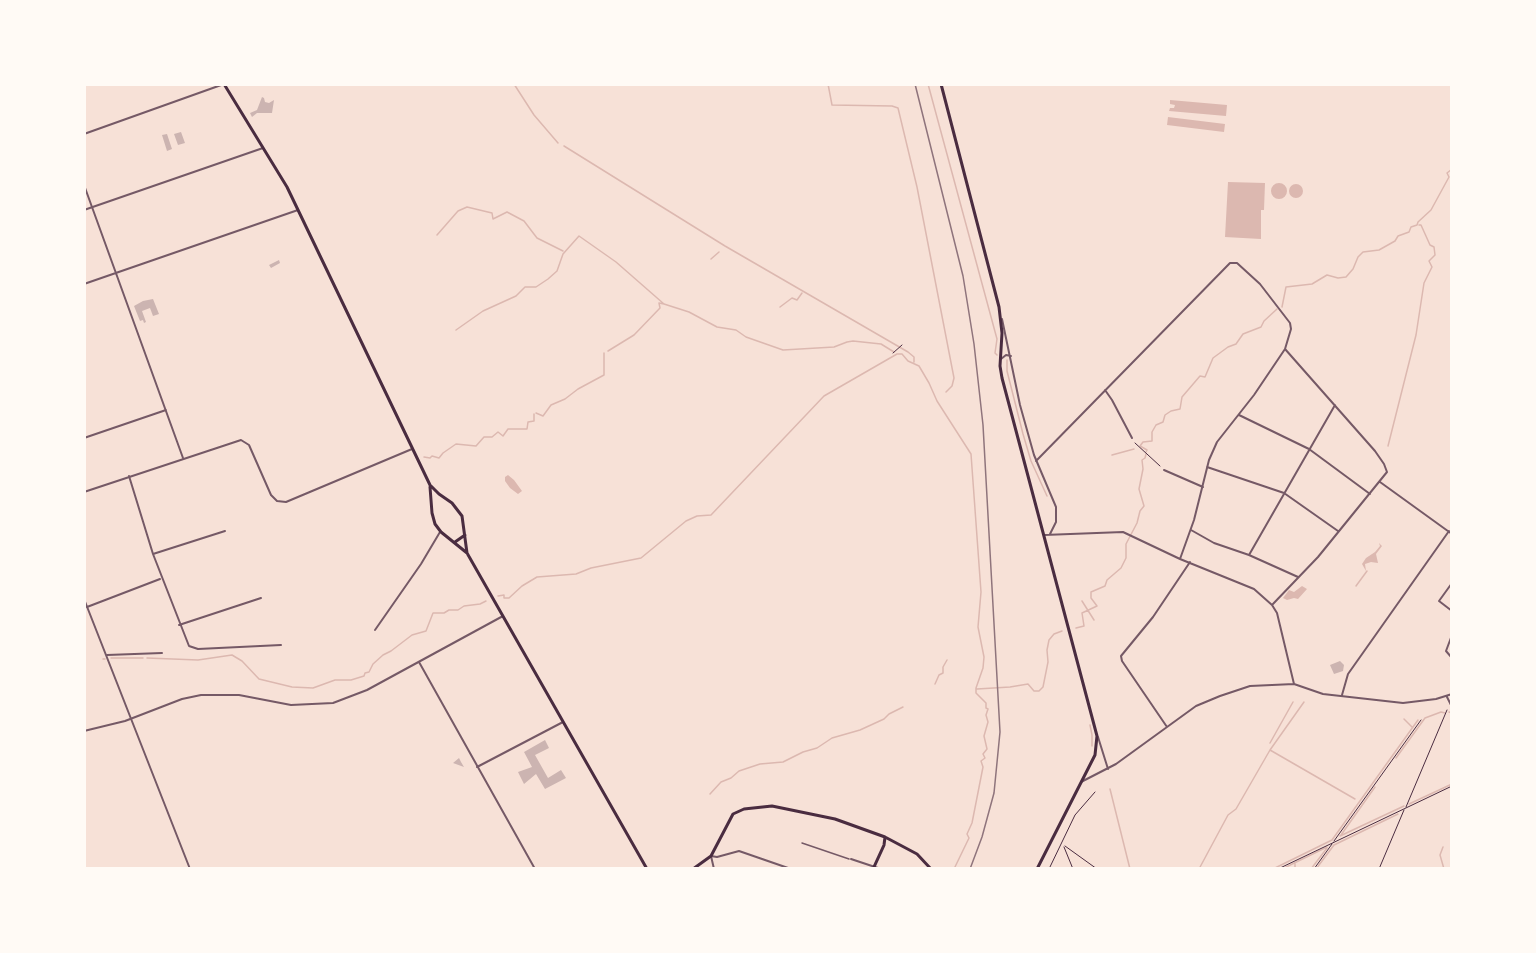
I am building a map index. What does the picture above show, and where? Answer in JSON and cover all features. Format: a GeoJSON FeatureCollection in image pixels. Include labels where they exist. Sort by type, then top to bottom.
{"type":"FeatureCollection","features":[{"type":"Feature","properties":{"kind":"main road"},"geometry":{"type":"LineString","coordinates":[[224,84],[298,210],[413,448],[430,485],[433,518],[441,532],[467,553],[647,869]]}},
{"type":"Feature","properties":{"kind":"main road"},"geometry":{"type":"LineString","coordinates":[[940,84],[1000,315],[1002,378],[1097,736],[1097,750],[1037,869]]}},
{"type":"Feature","properties":{"kind":"main road"},"geometry":{"type":"LineString","coordinates":[[430,485],[452,503],[462,516],[467,553]]}},
{"type":"Feature","properties":{"kind":"main road"},"geometry":{"type":"LineString","coordinates":[[431,504],[436,498],[444,497]]}},
{"type":"Feature","properties":{"kind":"main road"},"geometry":{"type":"LineString","coordinates":[[455,542],[465,535]]}},
{"type":"Feature","properties":{"kind":"main road"},"geometry":{"type":"LineString","coordinates":[[693,869],[711,856],[731,815],[744,809],[763,806],[820,814],[848,822],[896,842],[920,856],[931,869]]}},
{"type":"Feature","properties":{"kind":"main road"},"geometry":{"type":"LineString","coordinates":[[874,868],[885,837]]}},
{"type":"Feature","properties":{"kind":"main road"},"geometry":{"type":"LineString","coordinates":[[884,845],[888,842],[896,842]]}},
{"type":"Feature","properties":{"kind":"street"},"geometry":{"type":"LineString","coordinates":[[84,134],[224,84]]}},
{"type":"Feature","properties":{"kind":"street"},"geometry":{"type":"LineString","coordinates":[[84,210],[263,147]]}},
{"type":"Feature","properties":{"kind":"street"},"geometry":{"type":"LineString","coordinates":[[84,185],[183,458]]}},
{"type":"Feature","properties":{"kind":"street"},"geometry":{"type":"LineString","coordinates":[[84,284],[298,210]]}},
{"type":"Feature","properties":{"kind":"street"},"geometry":{"type":"LineString","coordinates":[[1036,461],[1231,262],[1239,264],[1260,284],[1291,326],[1286,349],[1239,415],[1218,439],[1180,559]]}},
{"type":"Feature","properties":{"kind":"street"},"geometry":{"type":"LineString","coordinates":[[1000,315],[1011,356],[1020,405],[1036,461],[1056,507],[1056,522],[1050,534]]}},
{"type":"Feature","properties":{"kind":"street"},"geometry":{"type":"LineString","coordinates":[[1272,605],[1339,531],[1387,472],[1384,464],[1286,349]]}},
{"type":"Feature","properties":{"kind":"street"},"geometry":{"type":"LineString","coordinates":[[1001,359],[1004,356],[1011,356]]}},
{"type":"Feature","properties":{"kind":"street"},"geometry":{"type":"LineString","coordinates":[[1105,390],[1132,438]]}},
{"type":"Feature","properties":{"kind":"street"},"geometry":{"type":"LineString","coordinates":[[1249,555],[1335,405]]}},
{"type":"Feature","properties":{"kind":"street"},"geometry":{"type":"LineString","coordinates":[[84,438],[166,410]]}},
{"type":"Feature","properties":{"kind":"street"},"geometry":{"type":"LineString","coordinates":[[1239,415],[1309,449],[1370,494]]}},
{"type":"Feature","properties":{"kind":"street"},"geometry":{"type":"LineString","coordinates":[[84,492],[225,443],[243,440],[249,445],[271,495],[278,501],[286,502],[413,448]]}},
{"type":"Feature","properties":{"kind":"street"},"geometry":{"type":"LineString","coordinates":[[1208,467],[1284,493],[1339,531]]}},
{"type":"Feature","properties":{"kind":"street"},"geometry":{"type":"LineString","coordinates":[[1164,470],[1203,487]]}},
{"type":"Feature","properties":{"kind":"street"},"geometry":{"type":"LineString","coordinates":[[129,476],[161,579],[189,647],[198,650],[281,645]]}},
{"type":"Feature","properties":{"kind":"street"},"geometry":{"type":"LineString","coordinates":[[1342,695],[1347,674],[1450,532],[1380,482]]}},
{"type":"Feature","properties":{"kind":"street"},"geometry":{"type":"LineString","coordinates":[[1191,530],[1214,543],[1249,555],[1298,577]]}},
{"type":"Feature","properties":{"kind":"street"},"geometry":{"type":"LineString","coordinates":[[153,554],[225,531]]}},
{"type":"Feature","properties":{"kind":"street"},"geometry":{"type":"LineString","coordinates":[[375,630],[441,532]]}},
{"type":"Feature","properties":{"kind":"street"},"geometry":{"type":"LineString","coordinates":[[1044,535],[1123,532],[1180,559],[1254,589],[1272,605],[1277,613],[1294,684]]}},
{"type":"Feature","properties":{"kind":"street"},"geometry":{"type":"LineString","coordinates":[[1167,727],[1122,661],[1122,654],[1153,617],[1190,562]]}},
{"type":"Feature","properties":{"kind":"street"},"geometry":{"type":"LineString","coordinates":[[87,607],[161,579]]}},
{"type":"Feature","properties":{"kind":"street"},"geometry":{"type":"LineString","coordinates":[[1452,583],[1439,601],[1452,611]]}},
{"type":"Feature","properties":{"kind":"street"},"geometry":{"type":"LineString","coordinates":[[179,625],[261,598]]}},
{"type":"Feature","properties":{"kind":"street"},"geometry":{"type":"LineString","coordinates":[[84,599],[190,869]]}},
{"type":"Feature","properties":{"kind":"street"},"geometry":{"type":"LineString","coordinates":[[84,731],[131,719],[182,699],[201,695],[239,695],[289,705],[324,705],[367,690],[503,615]]}},
{"type":"Feature","properties":{"kind":"street"},"geometry":{"type":"LineString","coordinates":[[1452,635],[1446,649],[1452,658]]}},
{"type":"Feature","properties":{"kind":"street"},"geometry":{"type":"LineString","coordinates":[[107,655],[162,653]]}},
{"type":"Feature","properties":{"kind":"street"},"geometry":{"type":"LineString","coordinates":[[419,662],[535,869]]}},
{"type":"Feature","properties":{"kind":"street"},"geometry":{"type":"LineString","coordinates":[[1081,782],[1108,769],[1196,706],[1220,696],[1259,685],[1294,684],[1314,692],[1403,703],[1447,697],[1452,693]]}},
{"type":"Feature","properties":{"kind":"street"},"geometry":{"type":"LineString","coordinates":[[1447,697],[1452,707]]}},
{"type":"Feature","properties":{"kind":"street"},"geometry":{"type":"LineString","coordinates":[[477,766],[563,722]]}},
{"type":"Feature","properties":{"kind":"street"},"geometry":{"type":"LineString","coordinates":[[1097,736],[1108,769]]}},
{"type":"Feature","properties":{"kind":"street"},"geometry":{"type":"LineString","coordinates":[[802,843],[881,869]]}},
{"type":"Feature","properties":{"kind":"street"},"geometry":{"type":"LineString","coordinates":[[714,869],[711,856],[717,857],[739,851],[791,869]]}},
{"type":"Feature","properties":{"kind":"path"},"geometry":{"type":"LineString","coordinates":[[894,352],[901,347]]}},
{"type":"Feature","properties":{"kind":"path"},"geometry":{"type":"LineString","coordinates":[[1132,438],[1139,448],[1164,470]]}},
{"type":"Feature","properties":{"kind":"path"},"geometry":{"type":"LineString","coordinates":[[1379,869],[1447,710]]}},
{"type":"Feature","properties":{"kind":"path"},"geometry":{"type":"LineString","coordinates":[[1314,869],[1421,720]]}},
{"type":"Feature","properties":{"kind":"path"},"geometry":{"type":"LineString","coordinates":[[1278,869],[1452,786]]}},
{"type":"Feature","properties":{"kind":"path"},"geometry":{"type":"LineString","coordinates":[[1049,869],[1075,815],[1095,792]]}},
{"type":"Feature","properties":{"kind":"path"},"geometry":{"type":"LineString","coordinates":[[1073,869],[1064,849],[1065,846],[1097,869]]}},
{"type":"Feature","properties":{"kind":"shaded area"},"geometry":{"type":"Polygon","coordinates":[[[1170,100],[1227,105],[1226,116],[1169,111],[1175,105],[1170,104],[1170,100]]]}},
{"type":"Feature","properties":{"kind":"shaded area"},"geometry":{"type":"Polygon","coordinates":[[[1168,117],[1225,124],[1224,132],[1167,125],[1168,117]]]}},
{"type":"Feature","properties":{"kind":"shaded area"},"geometry":{"type":"Polygon","coordinates":[[[1228,182],[1265,183],[1264,210],[1261,210],[1261,239],[1225,237],[1228,182]]]}},
{"type":"Feature","properties":{"kind":"shaded area"},"geometry":{"type":"Polygon","coordinates":[[[1279,183],[1287,191],[1279,199],[1271,191],[1279,183]]]}},
{"type":"Feature","properties":{"kind":"shaded area"},"geometry":{"type":"Polygon","coordinates":[[[1293,184],[1299,184],[1303,191],[1299,198],[1293,198],[1289,194],[1289,188],[1293,184]]]}},
{"type":"Feature","properties":{"kind":"shaded area"},"geometry":{"type":"Polygon","coordinates":[[[508,475],[522,491],[518,494],[505,481],[508,475]]]}},
{"type":"Feature","properties":{"kind":"shaded area"},"geometry":{"type":"Polygon","coordinates":[[[1379,543],[1382,546],[1376,554],[1378,563],[1365,564],[1366,571],[1362,564],[1380,546],[1379,543]]]}},
{"type":"Feature","properties":{"kind":"shaded area"},"geometry":{"type":"Polygon","coordinates":[[[1302,586],[1307,589],[1298,599],[1283,598],[1289,590],[1294,592],[1302,586]]]}},
{"type":"Feature","properties":{"kind":"building"},"geometry":{"type":"Polygon","coordinates":[[[262,97],[265,102],[269,103],[274,100],[272,113],[257,113],[252,117],[250,113],[257,110],[262,97]]]}},
{"type":"Feature","properties":{"kind":"building"},"geometry":{"type":"Polygon","coordinates":[[[181,132],[185,143],[178,145],[174,134],[181,132]]]}},
{"type":"Feature","properties":{"kind":"building"},"geometry":{"type":"Polygon","coordinates":[[[167,134],[172,149],[167,151],[162,135],[167,134]]]}},
{"type":"Feature","properties":{"kind":"building"},"geometry":{"type":"Polygon","coordinates":[[[279,260],[280,263],[271,268],[269,265],[279,260]]]}},
{"type":"Feature","properties":{"kind":"building"},"geometry":{"type":"Polygon","coordinates":[[[153,299],[159,314],[153,316],[150,308],[142,311],[146,322],[144,323],[143,320],[140,321],[134,306],[153,299]]]}},
{"type":"Feature","properties":{"kind":"building"},"geometry":{"type":"Polygon","coordinates":[[[1340,661],[1344,665],[1343,671],[1334,674],[1330,665],[1340,661]]]}},
{"type":"Feature","properties":{"kind":"building"},"geometry":{"type":"Polygon","coordinates":[[[545,740],[549,748],[535,755],[548,778],[561,770],[566,778],[545,789],[536,774],[524,784],[518,772],[532,767],[524,752],[545,740]]]}},
{"type":"Feature","properties":{"kind":"building"},"geometry":{"type":"Polygon","coordinates":[[[459,758],[461,762],[464,767],[453,763],[459,758]]]}},
{"type":"Feature","properties":{"kind":"waterway"},"geometry":{"type":"LineString","coordinates":[[514,84],[534,115],[558,143]]}},
{"type":"Feature","properties":{"kind":"waterway"},"geometry":{"type":"LineString","coordinates":[[828,84],[832,105],[898,108],[917,187],[954,378],[952,386],[946,392]]}},
{"type":"Feature","properties":{"kind":"waterway"},"geometry":{"type":"LineString","coordinates":[[928,84],[997,339],[995,353],[997,355]]}},
{"type":"Feature","properties":{"kind":"waterway"},"geometry":{"type":"LineString","coordinates":[[564,146],[725,246],[908,352],[914,357],[914,362]]}},
{"type":"Feature","properties":{"kind":"waterway"},"geometry":{"type":"LineString","coordinates":[[1282,307],[1286,287],[1312,284],[1327,275],[1338,278],[1346,277],[1363,252],[1379,250],[1395,241],[1398,236],[1409,232],[1411,227],[1417,225],[1431,210],[1449,177],[1447,173],[1452,169]]}},
{"type":"Feature","properties":{"kind":"waterway"},"geometry":{"type":"LineString","coordinates":[[437,235],[458,211],[467,207],[492,213],[493,219],[507,212],[524,221],[537,238],[563,251]]}},
{"type":"Feature","properties":{"kind":"waterway"},"geometry":{"type":"LineString","coordinates":[[1388,446],[1416,335],[1424,283],[1432,267],[1429,261],[1435,255],[1434,247],[1430,245],[1419,225]]}},
{"type":"Feature","properties":{"kind":"waterway"},"geometry":{"type":"LineString","coordinates":[[456,330],[483,311],[516,296],[525,287],[536,287],[548,279],[557,271],[563,254],[579,236],[616,262],[664,304],[689,312],[717,327],[736,330],[746,337],[783,350],[834,347],[853,341],[881,344],[894,352]]}},
{"type":"Feature","properties":{"kind":"waterway"},"geometry":{"type":"LineString","coordinates":[[711,259],[719,252]]}},
{"type":"Feature","properties":{"kind":"waterway"},"geometry":{"type":"LineString","coordinates":[[780,307],[792,298],[797,300],[802,293]]}},
{"type":"Feature","properties":{"kind":"waterway"},"geometry":{"type":"LineString","coordinates":[[608,351],[634,335],[660,308],[659,303],[664,304]]}},
{"type":"Feature","properties":{"kind":"waterway"},"geometry":{"type":"LineString","coordinates":[[1146,452],[1147,450],[1140,446],[1143,442],[1152,441],[1152,432],[1156,425],[1163,422],[1165,415],[1180,409],[1182,397],[1200,376],[1205,377],[1213,358],[1236,344],[1243,334],[1261,327],[1277,309]]}},
{"type":"Feature","properties":{"kind":"waterway"},"geometry":{"type":"LineString","coordinates":[[536,413],[543,416],[551,405],[604,375],[604,353]]}},
{"type":"Feature","properties":{"kind":"waterway"},"geometry":{"type":"LineString","coordinates":[[498,596],[504,595],[504,598],[509,598],[522,586],[537,577],[576,574],[591,568],[641,558],[686,521],[697,516],[711,515],[824,396],[897,354],[902,354],[908,361],[919,366],[937,401],[971,454],[981,592],[978,627],[984,657],[976,688]]}},
{"type":"Feature","properties":{"kind":"waterway"},"geometry":{"type":"LineString","coordinates":[[1007,360],[1007,371],[1023,434],[1031,461],[1047,496]]}},
{"type":"Feature","properties":{"kind":"waterway"},"geometry":{"type":"LineString","coordinates":[[424,457],[439,458],[456,444],[476,446],[484,437],[492,437],[498,432],[503,436],[508,429],[527,429],[528,422],[534,421],[534,414]]}},
{"type":"Feature","properties":{"kind":"waterway"},"geometry":{"type":"LineString","coordinates":[[1112,455],[1134,449]]}},
{"type":"Feature","properties":{"kind":"waterway"},"geometry":{"type":"LineString","coordinates":[[1076,628],[1084,626],[1082,613],[1097,606],[1091,598],[1091,592],[1105,586],[1107,580],[1121,568],[1126,558],[1126,544],[1144,506],[1139,489],[1143,469],[1142,460],[1146,454]]}},
{"type":"Feature","properties":{"kind":"waterway"},"geometry":{"type":"LineString","coordinates":[[1356,586],[1367,571]]}},
{"type":"Feature","properties":{"kind":"waterway"},"geometry":{"type":"LineString","coordinates":[[147,658],[198,660],[232,655],[242,661],[259,679],[292,687],[313,688],[335,680],[351,680],[364,676],[383,655],[412,635],[426,631],[433,613],[458,610],[464,606],[486,601]]}},
{"type":"Feature","properties":{"kind":"waterway"},"geometry":{"type":"LineString","coordinates":[[1082,601],[1094,620]]}},
{"type":"Feature","properties":{"kind":"waterway"},"geometry":{"type":"LineString","coordinates":[[977,689],[1028,684],[1034,691],[1039,691],[1043,687],[1048,662],[1049,640],[1054,634],[1062,631]]}},
{"type":"Feature","properties":{"kind":"waterway"},"geometry":{"type":"LineString","coordinates":[[111,658],[143,658]]}},
{"type":"Feature","properties":{"kind":"waterway"},"geometry":{"type":"LineString","coordinates":[[935,684],[939,675],[943,673],[947,660]]}},
{"type":"Feature","properties":{"kind":"waterway"},"geometry":{"type":"LineString","coordinates":[[954,869],[969,838],[967,834],[972,823],[983,767],[981,761],[985,758],[983,754],[987,749],[984,736],[988,722],[986,715],[988,709],[986,703],[976,693],[976,688]]}},
{"type":"Feature","properties":{"kind":"waterway"},"geometry":{"type":"LineString","coordinates":[[1270,743],[1293,702]]}},
{"type":"Feature","properties":{"kind":"waterway"},"geometry":{"type":"LineString","coordinates":[[1199,869],[1228,815],[1236,809],[1270,750],[1304,702]]}},
{"type":"Feature","properties":{"kind":"waterway"},"geometry":{"type":"LineString","coordinates":[[710,794],[721,782],[731,778],[739,771],[760,764],[783,762],[817,748],[832,738],[860,730],[903,707]]}},
{"type":"Feature","properties":{"kind":"waterway"},"geometry":{"type":"LineString","coordinates":[[1396,758],[1425,718],[1441,712],[1445,713]]}},
{"type":"Feature","properties":{"kind":"waterway"},"geometry":{"type":"LineString","coordinates":[[1404,719],[1412,727]]}},
{"type":"Feature","properties":{"kind":"waterway"},"geometry":{"type":"LineString","coordinates":[[1273,869],[1332,840],[1418,720]]}},
{"type":"Feature","properties":{"kind":"waterway"},"geometry":{"type":"LineString","coordinates":[[1090,725],[1092,746]]}},
{"type":"Feature","properties":{"kind":"waterway"},"geometry":{"type":"LineString","coordinates":[[1270,750],[1355,799]]}},
{"type":"Feature","properties":{"kind":"waterway"},"geometry":{"type":"LineString","coordinates":[[1409,804],[1452,784]]}},
{"type":"Feature","properties":{"kind":"waterway"},"geometry":{"type":"LineString","coordinates":[[1341,835],[1375,787]]}},
{"type":"Feature","properties":{"kind":"waterway"},"geometry":{"type":"LineString","coordinates":[[1110,789],[1130,869]]}},
{"type":"Feature","properties":{"kind":"waterway"},"geometry":{"type":"LineString","coordinates":[[1340,836],[1404,806]]}},
{"type":"Feature","properties":{"kind":"waterway"},"geometry":{"type":"LineString","coordinates":[[1316,869],[1334,845],[1398,814]]}},
{"type":"Feature","properties":{"kind":"waterway"},"geometry":{"type":"LineString","coordinates":[[1282,869],[1327,847]]}},
{"type":"Feature","properties":{"kind":"waterway"},"geometry":{"type":"LineString","coordinates":[[1443,847],[1440,855],[1444,869]]}},
{"type":"Feature","properties":{"kind":"waterway"},"geometry":{"type":"LineString","coordinates":[[1311,869],[1327,848]]}},
{"type":"Feature","properties":{"kind":"waterway"},"geometry":{"type":"LineString","coordinates":[[1295,864],[1295,869]]}},
{"type":"Feature","properties":{"kind":"railway"},"geometry":{"type":"LineString","coordinates":[[915,84],[963,276],[974,344],[983,425],[1000,732],[994,793],[982,837],[970,869]]}}]}
